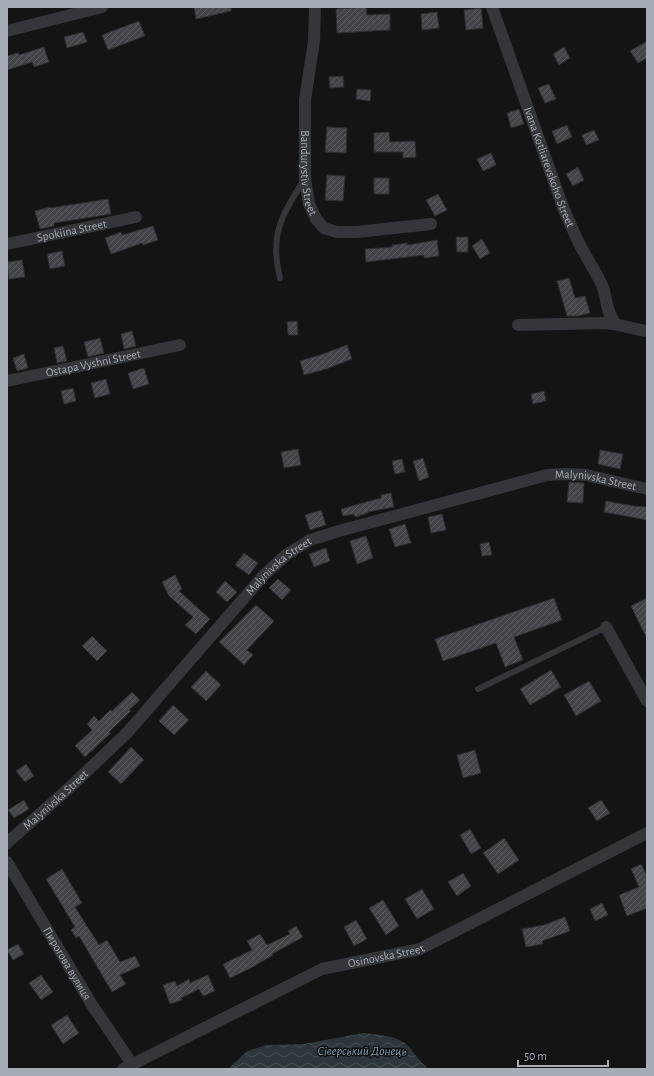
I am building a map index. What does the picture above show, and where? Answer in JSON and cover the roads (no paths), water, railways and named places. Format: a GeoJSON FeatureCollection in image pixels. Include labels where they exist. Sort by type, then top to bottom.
{"type":"FeatureCollection","features":[{"type":"Feature","properties":{"kind":"street"},"geometry":{"type":"LineString","coordinates":[[7,31],[102,7]]}},
{"type":"Feature","properties":{"kind":"street","name":"Bandurystiv Street"},"geometry":{"type":"LineString","coordinates":[[315,7],[314,41],[305,100],[305,178],[309,204],[316,219],[324,228],[337,232],[356,232],[431,224]]}},
{"type":"Feature","properties":{"kind":"street","name":"Ivana Kotliarevskoho Street"},"geometry":{"type":"LineString","coordinates":[[492,7],[564,210],[578,242],[603,287],[611,319],[615,323]]}},
{"type":"Feature","properties":{"kind":"street","name":"Spokiina Street"},"geometry":{"type":"LineString","coordinates":[[7,244],[136,217]]}},
{"type":"Feature","properties":{"kind":"street"},"geometry":{"type":"LineString","coordinates":[[518,325],[615,323],[630,328],[647,331]]}},
{"type":"Feature","properties":{"kind":"street","name":"Ostapa Vyshni Street"},"geometry":{"type":"LineString","coordinates":[[7,380],[180,344]]}},
{"type":"Feature","properties":{"kind":"street","name":"Malynivska Street"},"geometry":{"type":"LineString","coordinates":[[7,843],[67,790],[127,733],[263,576],[286,555],[310,540],[546,476],[566,474],[586,475],[647,489]]}},
{"type":"Feature","properties":{"kind":"street"},"geometry":{"type":"LineString","coordinates":[[606,627],[647,700]]}},
{"type":"Feature","properties":{"kind":"street","name":"Osinovska Street"},"geometry":{"type":"LineString","coordinates":[[127,1066],[322,969],[420,949],[647,833]]}},
{"type":"Feature","properties":{"kind":"street","name":"Пирогова вулиця"},"geometry":{"type":"LineString","coordinates":[[7,862],[127,1066]]}},
{"type":"Feature","properties":{"kind":"lane"},"geometry":{"type":"LineString","coordinates":[[280,278],[276,261],[276,242],[284,213],[305,178]]}},
{"type":"Feature","properties":{"kind":"lane"},"geometry":{"type":"LineString","coordinates":[[478,689],[606,627]]}},
{"type":"Feature","properties":{"kind":"water","name":"Сіверський Донець"},"geometry":{"type":"Polygon","coordinates":[[[363,1033],[387,1036],[399,1040],[408,1046],[429,1069],[228,1069],[247,1051],[267,1045],[304,1044],[363,1033]]]}}]}
